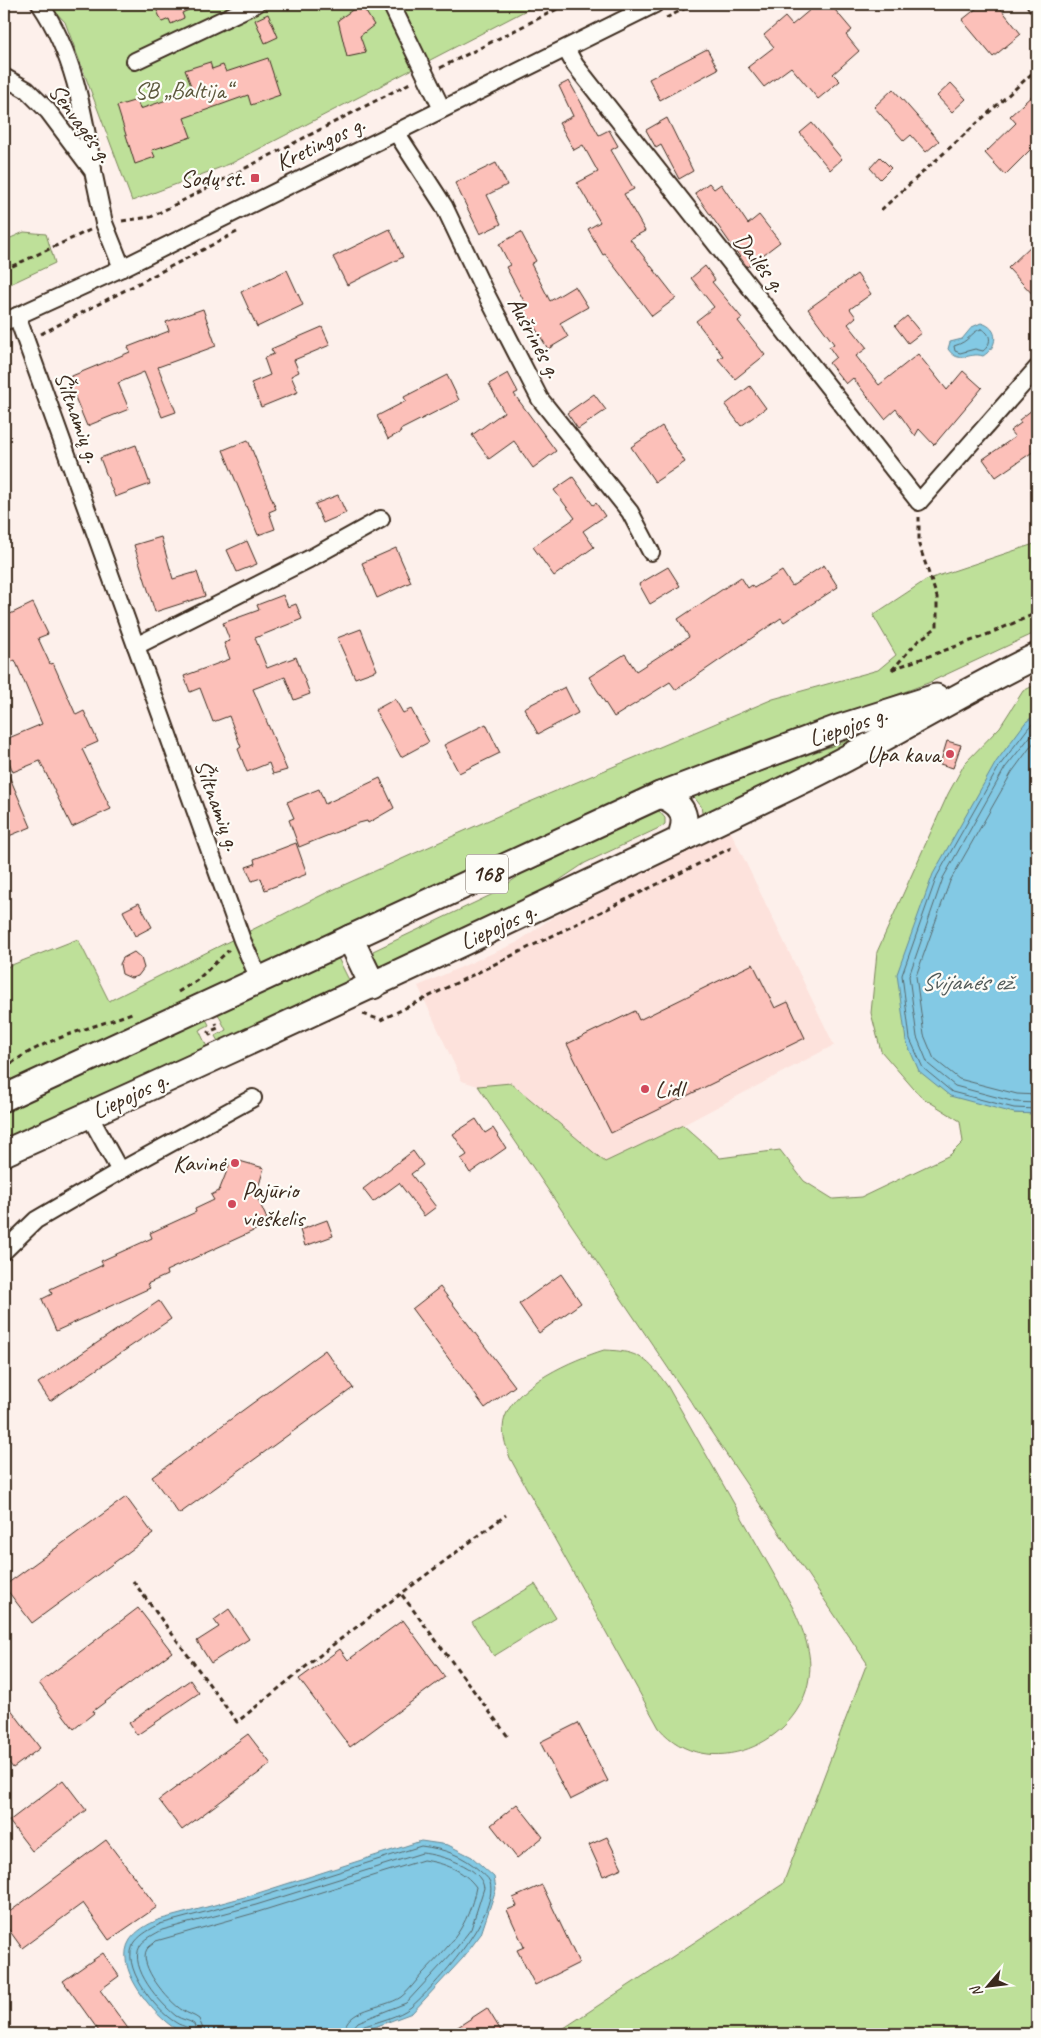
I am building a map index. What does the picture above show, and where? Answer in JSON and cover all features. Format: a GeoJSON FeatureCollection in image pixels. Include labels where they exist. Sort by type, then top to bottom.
{"type":"FeatureCollection","features":[{"type":"Feature","properties":{"kind":"main road","name":"Liepojos g."},"geometry":{"type":"LineString","coordinates":[[4,1153],[372,986],[680,840],[857,754],[984,681],[1037,656]]}},
{"type":"Feature","properties":{"kind":"main road","name":"Liepojos g."},"geometry":{"type":"LineString","coordinates":[[4,1098],[660,795],[838,728],[984,681]]}},
{"type":"Feature","properties":{"kind":"main road"},"geometry":{"type":"LineString","coordinates":[[660,795],[671,799],[680,807],[685,817],[684,829],[680,840]]}},
{"type":"Feature","properties":{"kind":"main road"},"geometry":{"type":"LineString","coordinates":[[350,938],[372,986]]}},
{"type":"Feature","properties":{"kind":"street"},"geometry":{"type":"LineString","coordinates":[[40,4],[54,24],[70,59],[85,120],[93,171]]}},
{"type":"Feature","properties":{"kind":"street"},"geometry":{"type":"LineString","coordinates":[[135,62],[256,4]]}},
{"type":"Feature","properties":{"kind":"street"},"geometry":{"type":"LineString","coordinates":[[391,4],[442,109]]}},
{"type":"Feature","properties":{"kind":"street","name":"Kretingos g."},"geometry":{"type":"LineString","coordinates":[[10,319],[122,268],[656,4]]}},
{"type":"Feature","properties":{"kind":"street","name":"Dailės g."},"geometry":{"type":"LineString","coordinates":[[566,49],[575,64],[919,502]]}},
{"type":"Feature","properties":{"kind":"street","name":"Senvagės g."},"geometry":{"type":"LineString","coordinates":[[4,77],[27,90],[48,110],[93,171],[104,223],[122,268]]}},
{"type":"Feature","properties":{"kind":"street","name":"Aušrinės g."},"geometry":{"type":"LineString","coordinates":[[396,132],[444,206],[540,398],[630,512],[650,552]]}},
{"type":"Feature","properties":{"kind":"street","name":"Šiltnamių g."},"geometry":{"type":"LineString","coordinates":[[10,319],[136,646],[242,940],[259,979]]}},
{"type":"Feature","properties":{"kind":"street"},"geometry":{"type":"LineString","coordinates":[[919,502],[1037,368]]}},
{"type":"Feature","properties":{"kind":"street"},"geometry":{"type":"LineString","coordinates":[[136,646],[309,559],[382,519]]}},
{"type":"Feature","properties":{"kind":"street"},"geometry":{"type":"LineString","coordinates":[[4,1252],[36,1220],[120,1171],[253,1098]]}},
{"type":"Feature","properties":{"kind":"street"},"geometry":{"type":"LineString","coordinates":[[89,1115],[120,1171]]}},
{"type":"Feature","properties":{"kind":"path"},"geometry":{"type":"LineString","coordinates":[[4,270],[104,223],[151,217],[567,4]]}},
{"type":"Feature","properties":{"kind":"path"},"geometry":{"type":"LineString","coordinates":[[881,210],[1037,69]]}},
{"type":"Feature","properties":{"kind":"path"},"geometry":{"type":"LineString","coordinates":[[919,502],[919,545],[924,565],[937,597],[937,627],[917,642],[892,670],[979,638],[1037,613]]}},
{"type":"Feature","properties":{"kind":"path"},"geometry":{"type":"LineString","coordinates":[[360,1013],[382,1020],[731,848]]}},
{"type":"Feature","properties":{"kind":"path"},"geometry":{"type":"LineString","coordinates":[[172,995],[196,981],[242,940]]}},
{"type":"Feature","properties":{"kind":"path"},"geometry":{"type":"LineString","coordinates":[[4,1069],[24,1053],[54,1039],[141,1009]]}},
{"type":"Feature","properties":{"kind":"path"},"geometry":{"type":"LineString","coordinates":[[133,1582],[237,1722],[334,1644],[506,1515]]}},
{"type":"Feature","properties":{"kind":"path"},"geometry":{"type":"LineString","coordinates":[[402,1594],[509,1738]]}},
{"type":"Feature","properties":{"kind":"shaded area"},"geometry":{"type":"Polygon","coordinates":[[[730,830],[834,1045],[683,1125],[605,1162],[511,1083],[478,1086],[462,1081],[418,986],[516,943],[552,918],[730,830]]]}},
{"type":"Feature","properties":{"kind":"green space","name":"SB „Baltija“"},"geometry":{"type":"Polygon","coordinates":[[[48,4],[538,4],[232,163],[132,201],[65,22],[48,4]]]}},
{"type":"Feature","properties":{"kind":"green space"},"geometry":{"type":"Polygon","coordinates":[[[24,232],[46,234],[55,263],[4,287],[4,241],[24,232]]]}},
{"type":"Feature","properties":{"kind":"green space"},"geometry":{"type":"Polygon","coordinates":[[[1037,543],[1037,632],[928,683],[645,789],[4,1083],[4,968],[78,939],[109,1001],[328,892],[518,807],[773,699],[878,670],[896,655],[873,615],[926,580],[1037,543]]]}},
{"type":"Feature","properties":{"kind":"green space"},"geometry":{"type":"Polygon","coordinates":[[[1037,684],[1037,713],[1025,723],[1014,1113],[1037,1114],[1037,2034],[555,2034],[783,1884],[867,1663],[478,1086],[511,1083],[605,1162],[683,1125],[720,1158],[780,1150],[804,1181],[833,1199],[862,1197],[950,1155],[963,1142],[960,1121],[920,1096],[881,1051],[871,1013],[877,952],[948,794],[965,763],[1000,727],[1023,691],[1037,684]]]}},
{"type":"Feature","properties":{"kind":"green space"},"geometry":{"type":"Polygon","coordinates":[[[871,732],[703,819],[701,806],[693,796],[871,732]]]}},
{"type":"Feature","properties":{"kind":"green space"},"geometry":{"type":"Polygon","coordinates":[[[654,810],[659,811],[665,818],[665,824],[661,827],[585,863],[533,898],[384,967],[375,964],[373,951],[493,894],[536,864],[654,810]]]}},
{"type":"Feature","properties":{"kind":"green space"},"geometry":{"type":"Polygon","coordinates":[[[337,956],[350,982],[219,1043],[215,1036],[226,1030],[217,1012],[337,956]]]}},
{"type":"Feature","properties":{"kind":"green space"},"geometry":{"type":"Polygon","coordinates":[[[205,1017],[209,1025],[199,1030],[208,1049],[4,1142],[4,1111],[205,1017]]]}},
{"type":"Feature","properties":{"kind":"green space"},"geometry":{"type":"Polygon","coordinates":[[[604,1350],[626,1352],[642,1358],[655,1370],[668,1387],[793,1608],[804,1633],[810,1669],[802,1701],[788,1722],[770,1738],[748,1749],[725,1754],[701,1753],[679,1745],[659,1728],[510,1458],[503,1428],[505,1417],[511,1405],[533,1384],[547,1375],[577,1360],[604,1350]]]}},
{"type":"Feature","properties":{"kind":"green space"},"geometry":{"type":"Polygon","coordinates":[[[535,1584],[556,1618],[494,1656],[472,1622],[535,1584]]]}},
{"type":"Feature","properties":{"kind":"water"},"geometry":{"type":"Polygon","coordinates":[[[981,323],[987,325],[994,333],[995,338],[992,348],[983,356],[956,357],[952,354],[948,349],[950,342],[962,339],[972,327],[981,323]]]}},
{"type":"Feature","properties":{"kind":"water","name":"Svijanės ež."},"geometry":{"type":"Polygon","coordinates":[[[1037,713],[1037,1114],[1014,1113],[950,1096],[919,1071],[906,1041],[897,974],[933,874],[996,762],[1025,723],[1037,713]]]}},
{"type":"Feature","properties":{"kind":"water"},"geometry":{"type":"Polygon","coordinates":[[[421,1841],[448,1845],[472,1857],[494,1877],[496,1889],[481,1934],[463,1958],[412,2013],[356,2034],[192,2034],[175,2028],[162,2018],[136,1987],[130,1975],[126,1962],[126,1951],[130,1940],[146,1926],[158,1920],[252,1895],[421,1841]]]}},
{"type":"Feature","properties":{"kind":"building"},"geometry":{"type":"Polygon","coordinates":[[[154,4],[201,4],[182,13],[184,18],[171,24],[169,19],[162,22],[154,4]]]}},
{"type":"Feature","properties":{"kind":"building"},"geometry":{"type":"Polygon","coordinates":[[[361,4],[374,25],[360,36],[366,53],[347,57],[338,20],[361,4]]]}},
{"type":"Feature","properties":{"kind":"building"},"geometry":{"type":"Polygon","coordinates":[[[817,4],[830,4],[852,30],[846,35],[859,51],[833,74],[840,81],[818,99],[791,67],[764,87],[748,67],[774,47],[764,35],[785,17],[792,25],[817,4]]]}},
{"type":"Feature","properties":{"kind":"building"},"geometry":{"type":"Polygon","coordinates":[[[982,4],[997,4],[1021,34],[993,57],[962,20],[982,4]]]}},
{"type":"Feature","properties":{"kind":"building"},"geometry":{"type":"Polygon","coordinates":[[[268,14],[278,37],[265,43],[255,20],[268,14]]]}},
{"type":"Feature","properties":{"kind":"building"},"geometry":{"type":"Polygon","coordinates":[[[707,49],[718,69],[660,100],[649,79],[707,49]]]}},
{"type":"Feature","properties":{"kind":"building"},"geometry":{"type":"Polygon","coordinates":[[[268,58],[280,95],[251,105],[248,95],[184,118],[191,137],[152,150],[155,157],[135,164],[117,106],[137,100],[140,109],[193,91],[185,70],[210,62],[212,69],[223,65],[226,72],[268,58]]]}},
{"type":"Feature","properties":{"kind":"building"},"geometry":{"type":"Polygon","coordinates":[[[569,81],[599,135],[609,130],[618,146],[611,150],[634,189],[624,194],[645,231],[630,239],[676,298],[652,316],[605,254],[603,255],[588,229],[600,222],[577,183],[598,172],[583,145],[574,150],[559,123],[573,116],[559,86],[569,81]]]}},
{"type":"Feature","properties":{"kind":"building"},"geometry":{"type":"Polygon","coordinates":[[[951,83],[966,99],[952,112],[937,96],[951,83]]]}},
{"type":"Feature","properties":{"kind":"building"},"geometry":{"type":"Polygon","coordinates":[[[893,89],[939,141],[926,152],[911,135],[904,141],[874,107],[893,89]]]}},
{"type":"Feature","properties":{"kind":"building"},"geometry":{"type":"Polygon","coordinates":[[[1037,91],[1037,143],[1005,175],[985,153],[1016,123],[1010,116],[1037,91]]]}},
{"type":"Feature","properties":{"kind":"building"},"geometry":{"type":"Polygon","coordinates":[[[667,118],[693,171],[679,179],[661,145],[656,148],[646,130],[667,118]]]}},
{"type":"Feature","properties":{"kind":"building"},"geometry":{"type":"Polygon","coordinates":[[[812,123],[842,159],[830,170],[800,133],[812,123]]]}},
{"type":"Feature","properties":{"kind":"building"},"geometry":{"type":"Polygon","coordinates":[[[880,157],[891,168],[880,179],[870,168],[880,157]]]}},
{"type":"Feature","properties":{"kind":"building"},"geometry":{"type":"Polygon","coordinates":[[[496,163],[507,185],[487,195],[501,224],[480,234],[455,183],[496,163]]]}},
{"type":"Feature","properties":{"kind":"building"},"geometry":{"type":"Polygon","coordinates":[[[709,183],[714,189],[721,184],[748,224],[759,215],[780,242],[747,267],[695,193],[709,183]]]}},
{"type":"Feature","properties":{"kind":"building"},"geometry":{"type":"Polygon","coordinates":[[[390,229],[403,257],[347,285],[333,257],[390,229]]]}},
{"type":"Feature","properties":{"kind":"building"},"geometry":{"type":"Polygon","coordinates":[[[521,232],[536,261],[531,264],[550,301],[575,286],[588,307],[560,323],[568,337],[548,349],[522,306],[525,303],[506,267],[510,265],[499,244],[521,232]]]}},
{"type":"Feature","properties":{"kind":"building"},"geometry":{"type":"Polygon","coordinates":[[[1037,240],[1037,299],[1008,268],[1037,240]]]}},
{"type":"Feature","properties":{"kind":"building"},"geometry":{"type":"Polygon","coordinates":[[[705,266],[715,280],[712,282],[742,318],[738,321],[765,355],[735,379],[718,359],[723,356],[696,321],[714,307],[691,278],[705,266]]]}},
{"type":"Feature","properties":{"kind":"building"},"geometry":{"type":"Polygon","coordinates":[[[287,270],[303,305],[257,327],[241,292],[287,270]]]}},
{"type":"Feature","properties":{"kind":"building"},"geometry":{"type":"Polygon","coordinates":[[[857,274],[871,294],[850,309],[856,317],[848,324],[867,348],[856,356],[879,385],[918,354],[947,390],[963,371],[982,388],[934,445],[919,429],[915,436],[896,409],[885,419],[853,378],[846,384],[829,363],[836,357],[829,347],[834,344],[808,309],[857,274]]]}},
{"type":"Feature","properties":{"kind":"building"},"geometry":{"type":"Polygon","coordinates":[[[203,309],[216,346],[158,367],[176,412],[162,417],[144,372],[118,383],[129,409],[87,426],[67,378],[130,352],[128,347],[169,331],[166,322],[203,309]]]}},
{"type":"Feature","properties":{"kind":"building"},"geometry":{"type":"Polygon","coordinates":[[[907,316],[921,333],[908,343],[895,326],[907,316]]]}},
{"type":"Feature","properties":{"kind":"building"},"geometry":{"type":"Polygon","coordinates":[[[322,327],[330,345],[294,360],[299,372],[291,376],[298,392],[261,407],[251,383],[270,375],[264,358],[274,354],[271,349],[322,327]]]}},
{"type":"Feature","properties":{"kind":"building"},"geometry":{"type":"Polygon","coordinates":[[[508,373],[518,392],[514,394],[556,451],[533,468],[514,441],[489,459],[472,435],[504,412],[489,384],[508,373]]]}},
{"type":"Feature","properties":{"kind":"building"},"geometry":{"type":"Polygon","coordinates":[[[447,375],[459,400],[400,430],[401,432],[388,439],[377,416],[406,401],[404,397],[447,375]]]}},
{"type":"Feature","properties":{"kind":"building"},"geometry":{"type":"Polygon","coordinates":[[[750,386],[766,408],[741,426],[725,405],[750,386]]]}},
{"type":"Feature","properties":{"kind":"building"},"geometry":{"type":"Polygon","coordinates":[[[594,394],[606,410],[578,429],[567,413],[594,394]]]}},
{"type":"Feature","properties":{"kind":"building"},"geometry":{"type":"Polygon","coordinates":[[[1037,406],[1037,449],[996,477],[983,459],[1015,437],[1010,431],[1021,423],[1019,420],[1037,406]]]}},
{"type":"Feature","properties":{"kind":"building"},"geometry":{"type":"Polygon","coordinates":[[[662,426],[685,462],[655,482],[631,447],[662,426]]]}},
{"type":"Feature","properties":{"kind":"building"},"geometry":{"type":"Polygon","coordinates":[[[248,440],[276,509],[269,512],[275,529],[258,535],[223,450],[248,440]]]}},
{"type":"Feature","properties":{"kind":"building"},"geometry":{"type":"Polygon","coordinates":[[[136,445],[150,484],[115,497],[100,458],[136,445]]]}},
{"type":"Feature","properties":{"kind":"building"},"geometry":{"type":"Polygon","coordinates":[[[573,477],[593,505],[596,503],[605,516],[583,531],[594,547],[554,576],[533,547],[575,518],[554,490],[573,477]]]}},
{"type":"Feature","properties":{"kind":"building"},"geometry":{"type":"Polygon","coordinates":[[[338,495],[346,513],[323,523],[315,504],[338,495]]]}},
{"type":"Feature","properties":{"kind":"building"},"geometry":{"type":"Polygon","coordinates":[[[161,537],[173,579],[197,572],[205,596],[155,612],[134,545],[161,537]]]}},
{"type":"Feature","properties":{"kind":"building"},"geometry":{"type":"Polygon","coordinates":[[[247,541],[257,564],[237,572],[227,550],[247,541]]]}},
{"type":"Feature","properties":{"kind":"building"},"geometry":{"type":"Polygon","coordinates":[[[396,548],[411,582],[377,598],[362,563],[396,548]]]}},
{"type":"Feature","properties":{"kind":"building"},"geometry":{"type":"Polygon","coordinates":[[[824,565],[838,587],[784,622],[781,618],[676,690],[670,682],[614,717],[589,677],[625,654],[636,671],[689,637],[678,619],[741,577],[748,588],[752,585],[754,588],[782,571],[792,586],[824,565]]]}},
{"type":"Feature","properties":{"kind":"building"},"geometry":{"type":"Polygon","coordinates":[[[668,567],[680,586],[650,604],[639,584],[668,567]]]}},
{"type":"Feature","properties":{"kind":"building"},"geometry":{"type":"Polygon","coordinates":[[[283,595],[288,607],[296,604],[302,619],[255,638],[267,668],[296,657],[310,694],[294,700],[285,677],[253,689],[287,770],[273,774],[269,763],[247,772],[238,749],[241,747],[229,716],[213,722],[200,688],[190,692],[184,676],[230,659],[224,643],[230,641],[223,623],[259,610],[257,605],[283,595]]]}},
{"type":"Feature","properties":{"kind":"building"},"geometry":{"type":"Polygon","coordinates":[[[33,603],[48,634],[38,638],[50,664],[53,663],[76,715],[84,711],[98,742],[82,749],[111,809],[72,827],[40,761],[13,772],[4,749],[4,740],[42,724],[15,660],[11,662],[4,647],[4,617],[33,603]]]}},
{"type":"Feature","properties":{"kind":"building"},"geometry":{"type":"Polygon","coordinates":[[[361,629],[377,670],[355,678],[337,638],[361,629]]]}},
{"type":"Feature","properties":{"kind":"building"},"geometry":{"type":"Polygon","coordinates":[[[565,687],[578,713],[538,734],[524,708],[565,687]]]}},
{"type":"Feature","properties":{"kind":"building"},"geometry":{"type":"Polygon","coordinates":[[[395,699],[403,713],[411,709],[429,742],[401,757],[375,710],[395,699]]]}},
{"type":"Feature","properties":{"kind":"building"},"geometry":{"type":"Polygon","coordinates":[[[486,724],[500,753],[459,773],[444,745],[486,724]]]}},
{"type":"Feature","properties":{"kind":"building","name":"Upa kava"},"geometry":{"type":"Polygon","coordinates":[[[947,741],[961,745],[953,768],[940,764],[947,741]]]}},
{"type":"Feature","properties":{"kind":"building"},"geometry":{"type":"Polygon","coordinates":[[[4,764],[31,827],[4,838],[4,764]]]}},
{"type":"Feature","properties":{"kind":"building"},"geometry":{"type":"Polygon","coordinates":[[[380,778],[394,808],[368,823],[367,821],[359,823],[299,847],[289,820],[294,818],[287,802],[319,789],[325,804],[380,778]]]}},
{"type":"Feature","properties":{"kind":"building"},"geometry":{"type":"Polygon","coordinates":[[[296,843],[307,874],[265,890],[261,878],[252,881],[246,867],[255,864],[254,859],[296,843]]]}},
{"type":"Feature","properties":{"kind":"building"},"geometry":{"type":"Polygon","coordinates":[[[139,903],[152,927],[135,936],[123,911],[139,903]]]}},
{"type":"Feature","properties":{"kind":"building"},"geometry":{"type":"Polygon","coordinates":[[[134,952],[141,958],[144,968],[138,976],[131,978],[122,974],[120,964],[123,958],[134,952]]]}},
{"type":"Feature","properties":{"kind":"building","name":"Lidl"},"geometry":{"type":"Polygon","coordinates":[[[753,964],[775,1008],[788,1002],[805,1038],[611,1133],[567,1044],[635,1011],[639,1020],[753,964]]]}},
{"type":"Feature","properties":{"kind":"building"},"geometry":{"type":"Polygon","coordinates":[[[476,1119],[485,1133],[493,1128],[506,1148],[470,1173],[461,1159],[467,1155],[453,1134],[476,1119]]]}},
{"type":"Feature","properties":{"kind":"building"},"geometry":{"type":"Polygon","coordinates":[[[413,1151],[423,1165],[411,1174],[436,1207],[424,1216],[399,1183],[373,1202],[363,1189],[413,1151]]]}},
{"type":"Feature","properties":{"kind":"building"},"geometry":{"type":"Polygon","coordinates":[[[236,1160],[264,1168],[256,1195],[267,1219],[260,1222],[262,1227],[166,1271],[167,1275],[147,1284],[150,1288],[56,1331],[42,1299],[52,1294],[50,1289],[103,1265],[101,1261],[152,1238],[150,1233],[196,1212],[195,1209],[214,1200],[211,1195],[219,1191],[230,1163],[236,1160]]]}},
{"type":"Feature","properties":{"kind":"building"},"geometry":{"type":"Polygon","coordinates":[[[327,1220],[333,1236],[305,1246],[300,1230],[327,1220]]]}},
{"type":"Feature","properties":{"kind":"building"},"geometry":{"type":"Polygon","coordinates":[[[561,1274],[581,1303],[539,1333],[519,1304],[561,1274]]]}},
{"type":"Feature","properties":{"kind":"building"},"geometry":{"type":"Polygon","coordinates":[[[440,1287],[515,1386],[485,1408],[412,1309],[440,1287]]]}},
{"type":"Feature","properties":{"kind":"building"},"geometry":{"type":"Polygon","coordinates":[[[159,1301],[171,1319],[50,1401],[38,1383],[159,1301]]]}},
{"type":"Feature","properties":{"kind":"building"},"geometry":{"type":"Polygon","coordinates":[[[325,1350],[353,1388],[179,1514],[152,1477],[325,1350]]]}},
{"type":"Feature","properties":{"kind":"building"},"geometry":{"type":"Polygon","coordinates":[[[126,1497],[153,1534],[32,1623],[4,1586],[126,1497]]]}},
{"type":"Feature","properties":{"kind":"building"},"geometry":{"type":"Polygon","coordinates":[[[138,1608],[172,1652],[93,1711],[94,1713],[74,1729],[39,1683],[138,1608]]]}},
{"type":"Feature","properties":{"kind":"building"},"geometry":{"type":"Polygon","coordinates":[[[229,1609],[249,1639],[211,1663],[197,1641],[219,1627],[214,1620],[229,1609]]]}},
{"type":"Feature","properties":{"kind":"building"},"geometry":{"type":"Polygon","coordinates":[[[403,1620],[445,1677],[350,1747],[299,1679],[340,1649],[348,1660],[403,1620]]]}},
{"type":"Feature","properties":{"kind":"building"},"geometry":{"type":"Polygon","coordinates":[[[190,1680],[199,1693],[137,1735],[129,1723],[190,1680]]]}},
{"type":"Feature","properties":{"kind":"building"},"geometry":{"type":"Polygon","coordinates":[[[4,1700],[40,1748],[13,1768],[4,1756],[4,1700]]]}},
{"type":"Feature","properties":{"kind":"building"},"geometry":{"type":"Polygon","coordinates":[[[578,1723],[608,1781],[570,1800],[540,1742],[578,1723]]]}},
{"type":"Feature","properties":{"kind":"building"},"geometry":{"type":"Polygon","coordinates":[[[248,1734],[271,1764],[182,1830],[159,1800],[248,1734]]]}},
{"type":"Feature","properties":{"kind":"building"},"geometry":{"type":"Polygon","coordinates":[[[63,1780],[86,1810],[32,1851],[9,1821],[63,1780]]]}},
{"type":"Feature","properties":{"kind":"building"},"geometry":{"type":"Polygon","coordinates":[[[517,1804],[543,1837],[517,1858],[491,1825],[517,1804]]]}},
{"type":"Feature","properties":{"kind":"building"},"geometry":{"type":"Polygon","coordinates":[[[607,1837],[622,1868],[603,1876],[589,1845],[607,1837]]]}},
{"type":"Feature","properties":{"kind":"building"},"geometry":{"type":"Polygon","coordinates":[[[106,1840],[157,1907],[109,1940],[83,1903],[22,1948],[4,1923],[4,1916],[106,1840]]]}},
{"type":"Feature","properties":{"kind":"building"},"geometry":{"type":"Polygon","coordinates":[[[542,1885],[579,1963],[535,1985],[517,1950],[524,1947],[507,1910],[517,1906],[513,1898],[542,1885]]]}},
{"type":"Feature","properties":{"kind":"building"},"geometry":{"type":"Polygon","coordinates":[[[103,1953],[119,1976],[100,1990],[132,2034],[101,2034],[63,1981],[103,1953]]]}},
{"type":"Feature","properties":{"kind":"building"},"geometry":{"type":"Polygon","coordinates":[[[487,2008],[503,2034],[447,2034],[487,2008]]]}},
{"type":"Feature","properties":{"kind":"place","name":"Sodų st."},"geometry":{"type":"Point","coordinates":[255,178]}},
{"type":"Feature","properties":{"kind":"place","name":"Upa kava"},"geometry":{"type":"Point","coordinates":[950,754]}},
{"type":"Feature","properties":{"kind":"place","name":"Lidl"},"geometry":{"type":"Point","coordinates":[645,1089]}},
{"type":"Feature","properties":{"kind":"place","name":"Kavinė"},"geometry":{"type":"Point","coordinates":[235,1163]}},
{"type":"Feature","properties":{"kind":"place","name":"Pajūrio vieškelis"},"geometry":{"type":"Point","coordinates":[232,1204]}}]}
